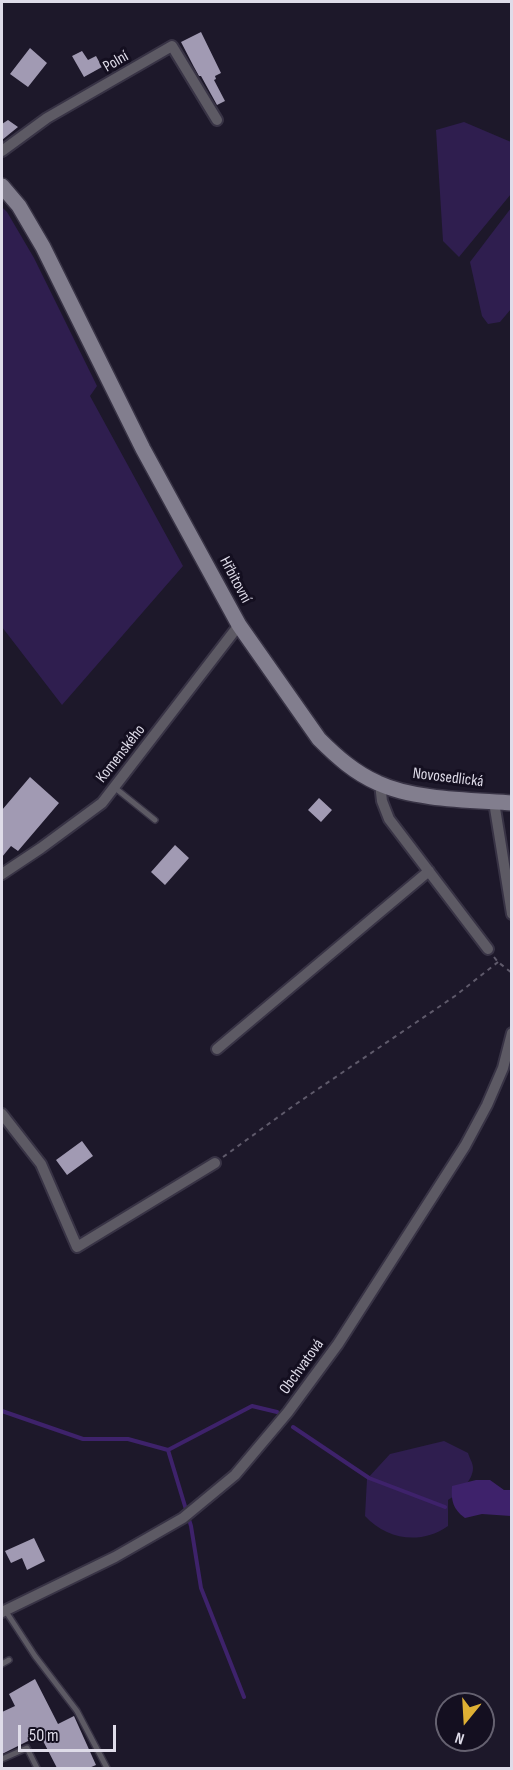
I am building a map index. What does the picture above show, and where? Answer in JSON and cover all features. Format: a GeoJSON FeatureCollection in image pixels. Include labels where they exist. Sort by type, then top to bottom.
{"type":"FeatureCollection","features":[{"type":"Feature","properties":{"kind":"street","name":"Polní"},"geometry":{"type":"LineString","coordinates":[[2,151],[47,118],[172,46],[217,120]]}},
{"type":"Feature","properties":{"kind":"street","name":"Hřbitovní"},"geometry":{"type":"LineString","coordinates":[[2,186],[19,206],[43,247],[143,449],[239,625],[319,739],[358,773],[381,784]]}},
{"type":"Feature","properties":{"kind":"street","name":"Komenského"},"geometry":{"type":"LineString","coordinates":[[2,873],[41,848],[102,803],[239,625]]}},
{"type":"Feature","properties":{"kind":"street","name":"Novosedlická"},"geometry":{"type":"LineString","coordinates":[[381,784],[412,793],[512,803]]}},
{"type":"Feature","properties":{"kind":"street"},"geometry":{"type":"LineString","coordinates":[[381,784],[382,801],[388,819],[488,949]]}},
{"type":"Feature","properties":{"kind":"street"},"geometry":{"type":"LineString","coordinates":[[494,802],[512,914]]}},
{"type":"Feature","properties":{"kind":"street"},"geometry":{"type":"LineString","coordinates":[[217,1049],[429,871]]}},
{"type":"Feature","properties":{"kind":"street","name":"Obchvatová"},"geometry":{"type":"LineString","coordinates":[[3,1611],[114,1557],[183,1518],[235,1475],[288,1412],[338,1344],[465,1146],[487,1105],[503,1068],[512,1033]]}},
{"type":"Feature","properties":{"kind":"street"},"geometry":{"type":"LineString","coordinates":[[2,1114],[41,1164],[77,1247],[214,1163]]}},
{"type":"Feature","properties":{"kind":"lane"},"geometry":{"type":"LineString","coordinates":[[114,787],[155,820]]}},
{"type":"Feature","properties":{"kind":"lane"},"geometry":{"type":"LineString","coordinates":[[3,1611],[77,1711],[107,1768]]}},
{"type":"Feature","properties":{"kind":"lane"},"geometry":{"type":"LineString","coordinates":[[2,1664],[9,1660]]}},
{"type":"Feature","properties":{"kind":"lane"},"geometry":{"type":"LineString","coordinates":[[2,1759],[27,1748],[37,1768]]}},
{"type":"Feature","properties":{"kind":"path"},"geometry":{"type":"LineString","coordinates":[[488,949],[498,962],[512,973]]}},
{"type":"Feature","properties":{"kind":"path"},"geometry":{"type":"LineString","coordinates":[[214,1163],[455,996],[498,962]]}},
{"type":"Feature","properties":{"kind":"shaded area"},"geometry":{"type":"Polygon","coordinates":[[[464,122],[511,142],[511,194],[459,257],[443,241],[436,130],[464,122]]]}},
{"type":"Feature","properties":{"kind":"shaded area"},"geometry":{"type":"Polygon","coordinates":[[[2,207],[34,258],[97,386],[90,396],[183,566],[62,705],[2,627],[2,207]]]}},
{"type":"Feature","properties":{"kind":"shaded area"},"geometry":{"type":"Polygon","coordinates":[[[511,208],[511,309],[500,322],[488,324],[482,316],[470,262],[511,208]]]}},
{"type":"Feature","properties":{"kind":"shaded area"},"geometry":{"type":"Polygon","coordinates":[[[444,1441],[468,1453],[473,1468],[468,1482],[448,1500],[448,1526],[427,1536],[405,1537],[383,1530],[365,1516],[367,1479],[390,1454],[444,1441]]]}},
{"type":"Feature","properties":{"kind":"shaded area"},"geometry":{"type":"Polygon","coordinates":[[[476,1480],[490,1480],[504,1490],[511,1490],[511,1516],[482,1514],[465,1518],[461,1515],[454,1504],[452,1486],[476,1480]]]}},
{"type":"Feature","properties":{"kind":"building"},"geometry":{"type":"Polygon","coordinates":[[[201,32],[221,73],[215,76],[214,80],[225,101],[217,105],[181,42],[201,32]]]}},
{"type":"Feature","properties":{"kind":"building"},"geometry":{"type":"Polygon","coordinates":[[[30,48],[47,63],[28,87],[10,74],[30,48]]]}},
{"type":"Feature","properties":{"kind":"building"},"geometry":{"type":"Polygon","coordinates":[[[82,51],[88,60],[96,56],[102,67],[84,77],[72,56],[82,51]]]}},
{"type":"Feature","properties":{"kind":"building"},"geometry":{"type":"Polygon","coordinates":[[[8,120],[18,127],[2,140],[2,124],[8,120]]]}},
{"type":"Feature","properties":{"kind":"building"},"geometry":{"type":"Polygon","coordinates":[[[30,777],[59,803],[18,851],[11,846],[2,857],[2,810],[30,777]]]}},
{"type":"Feature","properties":{"kind":"building"},"geometry":{"type":"Polygon","coordinates":[[[319,798],[332,810],[321,822],[308,810],[319,798]]]}},
{"type":"Feature","properties":{"kind":"building"},"geometry":{"type":"Polygon","coordinates":[[[175,845],[189,858],[165,885],[151,872],[175,845]]]}},
{"type":"Feature","properties":{"kind":"building"},"geometry":{"type":"Polygon","coordinates":[[[82,1141],[93,1156],[67,1175],[56,1160],[82,1141]]]}},
{"type":"Feature","properties":{"kind":"building"},"geometry":{"type":"Polygon","coordinates":[[[34,1538],[45,1561],[27,1570],[22,1558],[11,1563],[5,1551],[34,1538]]]}},
{"type":"Feature","properties":{"kind":"building"},"geometry":{"type":"Polygon","coordinates":[[[35,1679],[58,1724],[74,1716],[96,1765],[89,1768],[57,1768],[40,1735],[2,1754],[2,1712],[15,1706],[9,1694],[35,1679]]]}},
{"type":"Feature","properties":{"kind":"waterway"},"geometry":{"type":"LineString","coordinates":[[2,1411],[83,1439],[128,1439],[168,1450],[252,1406],[277,1412]]}},
{"type":"Feature","properties":{"kind":"waterway"},"geometry":{"type":"LineString","coordinates":[[293,1427],[369,1478],[445,1507]]}},
{"type":"Feature","properties":{"kind":"waterway"},"geometry":{"type":"LineString","coordinates":[[168,1450],[191,1526],[201,1588],[244,1697]]}}]}
